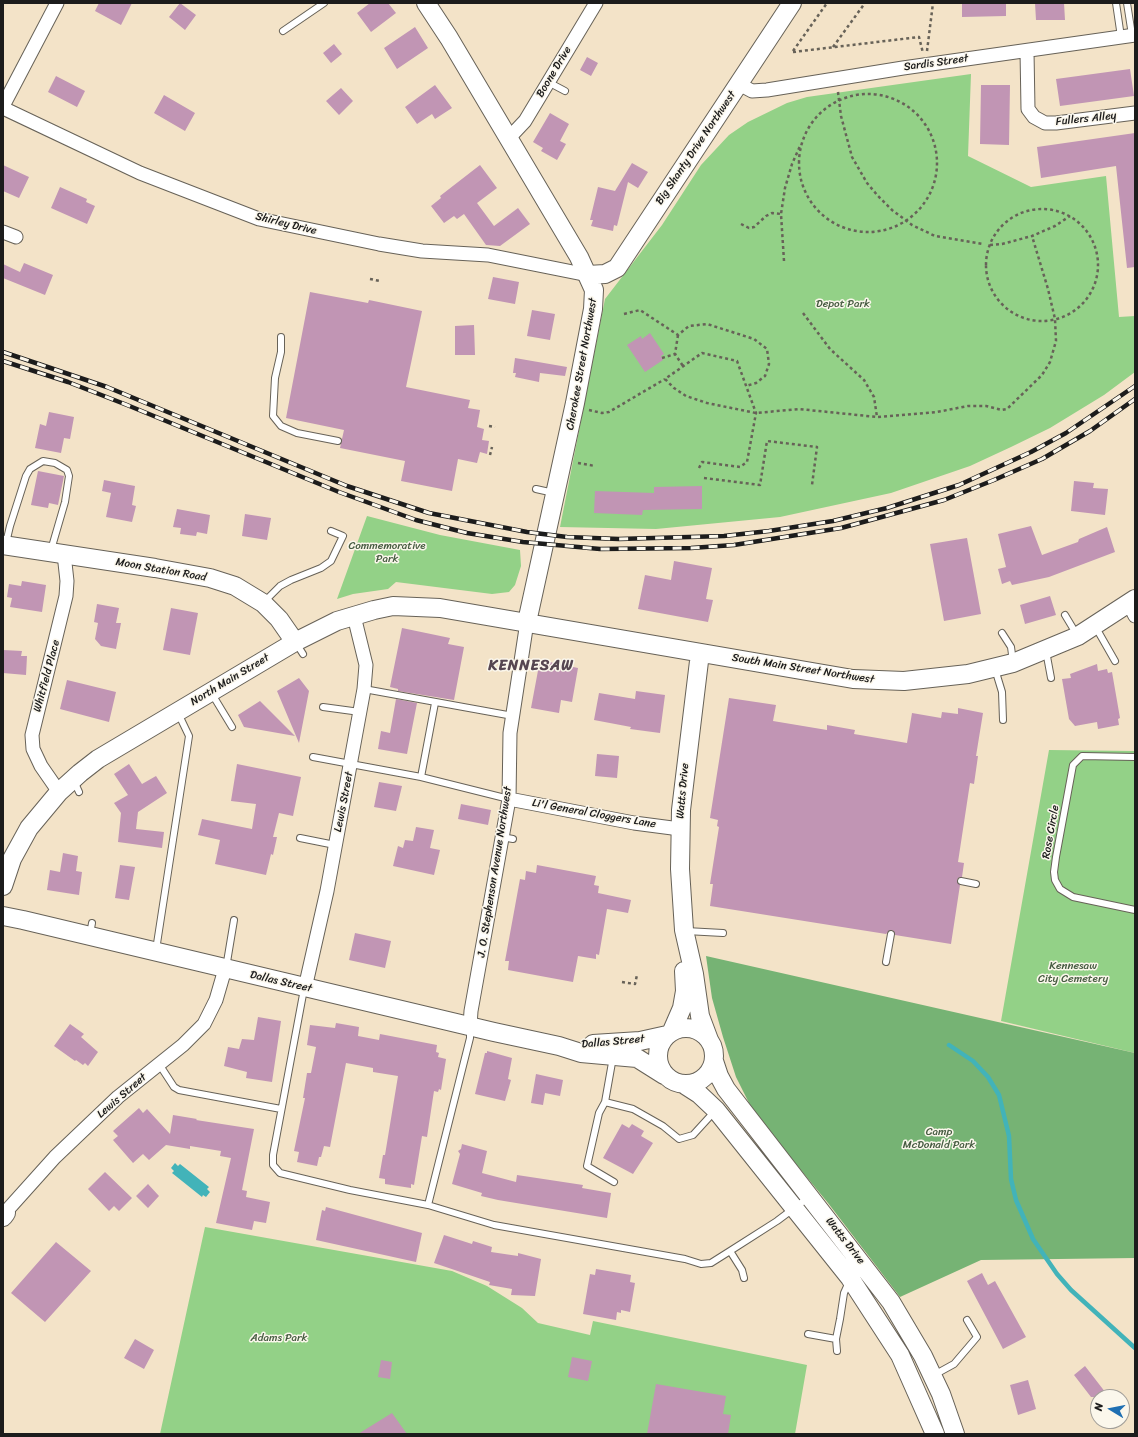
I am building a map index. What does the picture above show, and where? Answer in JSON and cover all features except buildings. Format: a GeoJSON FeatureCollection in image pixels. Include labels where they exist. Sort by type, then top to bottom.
{"type":"FeatureCollection","features":[{"type":"Feature","properties":{"kind":"main road","name":"Cherokee Street Northwest"},"geometry":{"type":"LineString","coordinates":[[426,3],[449,38],[588,275],[594,290],[594,309],[527,622]]}},
{"type":"Feature","properties":{"kind":"main road","name":"Big Shanty Drive Northwest"},"geometry":{"type":"LineString","coordinates":[[588,275],[605,274],[617,268],[792,3]]}},
{"type":"Feature","properties":{"kind":"main road","name":"Moon Station Road"},"geometry":{"type":"LineString","coordinates":[[4,545],[210,578],[234,586],[263,603],[279,619],[299,648]]}},
{"type":"Feature","properties":{"kind":"main road","name":"North Main Street"},"geometry":{"type":"LineString","coordinates":[[3,886],[12,859],[29,828],[59,792],[76,786],[98,760],[211,692],[299,648],[337,621],[393,606],[412,606],[440,608],[527,622]]}},
{"type":"Feature","properties":{"kind":"main road","name":"South Main Street Northwest"},"geometry":{"type":"LineString","coordinates":[[527,622],[853,679],[879,681],[936,679],[995,668],[1013,663],[1046,651],[1133,607]]}},
{"type":"Feature","properties":{"kind":"main road","name":"Watts Drive"},"geometry":{"type":"LineString","coordinates":[[670,1033],[681,1011],[684,996],[684,930],[680,869],[680,829],[686,758],[700,653]]}},
{"type":"Feature","properties":{"kind":"main road","name":"Dallas Street"},"geometry":{"type":"LineString","coordinates":[[3,916],[91,929],[155,952],[558,1046],[581,1053],[637,1058],[664,1075]]}},
{"type":"Feature","properties":{"kind":"main road","name":"Watts Drive"},"geometry":{"type":"LineString","coordinates":[[684,930],[694,974],[700,1016],[709,1040]]}},
{"type":"Feature","properties":{"kind":"main road"},"geometry":{"type":"LineString","coordinates":[[688,1028],[696,1030],[709,1040],[714,1054],[714,1060],[712,1068],[701,1081],[685,1085],[674,1082],[664,1075],[658,1059],[662,1042],[670,1033],[688,1028]]}},
{"type":"Feature","properties":{"kind":"main road","name":"Dallas Street"},"geometry":{"type":"LineString","coordinates":[[558,1046],[640,1041],[670,1033]]}},
{"type":"Feature","properties":{"kind":"main road","name":"Watts Drive"},"geometry":{"type":"LineString","coordinates":[[714,1060],[719,1076],[726,1089],[891,1302],[908,1329],[941,1394],[955,1434]]}},
{"type":"Feature","properties":{"kind":"main road","name":"Watts Drive"},"geometry":{"type":"LineString","coordinates":[[685,1085],[699,1094],[716,1110],[850,1278],[900,1355],[935,1434]]}},
{"type":"Feature","properties":{"kind":"street"},"geometry":{"type":"LineString","coordinates":[[3,107],[57,3]]}},
{"type":"Feature","properties":{"kind":"street","name":"Boone Drive"},"geometry":{"type":"LineString","coordinates":[[508,139],[525,121],[596,3]]}},
{"type":"Feature","properties":{"kind":"street","name":"Sardis Street"},"geometry":{"type":"LineString","coordinates":[[739,84],[752,91],[767,90],[926,64],[1129,36]]}},
{"type":"Feature","properties":{"kind":"street","name":"Fullers Alley"},"geometry":{"type":"LineString","coordinates":[[1027,51],[1028,109],[1034,117],[1045,123],[1056,123],[1135,113]]}},
{"type":"Feature","properties":{"kind":"street","name":"Shirley Drive"},"geometry":{"type":"LineString","coordinates":[[3,107],[140,173],[258,223],[300,232],[422,251],[488,255],[588,275]]}},
{"type":"Feature","properties":{"kind":"street"},"geometry":{"type":"LineString","coordinates":[[3,232],[16,237]]}},
{"type":"Feature","properties":{"kind":"street","name":"Whitfield Place"},"geometry":{"type":"LineString","coordinates":[[57,553],[67,581],[66,596],[32,735],[33,749],[41,766],[59,792]]}},
{"type":"Feature","properties":{"kind":"street","name":"Lewis Street"},"geometry":{"type":"LineString","coordinates":[[305,988],[327,891],[364,689],[366,665],[354,616]]}},
{"type":"Feature","properties":{"kind":"street","name":"J. O. Stephenson Avenue Northwest"},"geometry":{"type":"LineString","coordinates":[[470,1026],[471,1011],[507,838],[509,798],[514,754],[513,716],[527,622]]}},
{"type":"Feature","properties":{"kind":"street","name":"Li'l General Cloggers Lane"},"geometry":{"type":"LineString","coordinates":[[509,798],[632,827],[680,829]]}},
{"type":"Feature","properties":{"kind":"street","name":"Lewis Street"},"geometry":{"type":"LineString","coordinates":[[4,1215],[55,1157],[118,1097],[183,1045],[204,1024],[216,1000],[225,969]]}},
{"type":"Feature","properties":{"kind":"lane"},"geometry":{"type":"LineString","coordinates":[[283,30],[324,3]]}},
{"type":"Feature","properties":{"kind":"lane"},"geometry":{"type":"LineString","coordinates":[[1116,3],[1129,36]]}},
{"type":"Feature","properties":{"kind":"lane"},"geometry":{"type":"LineString","coordinates":[[1127,3],[1129,36]]}},
{"type":"Feature","properties":{"kind":"lane"},"geometry":{"type":"LineString","coordinates":[[548,82],[565,91]]}},
{"type":"Feature","properties":{"kind":"lane"},"geometry":{"type":"LineString","coordinates":[[281,337],[281,352],[275,378],[272,402],[273,416],[281,426],[297,433],[338,441]]}},
{"type":"Feature","properties":{"kind":"lane"},"geometry":{"type":"LineString","coordinates":[[4,545],[26,476],[30,469],[43,461],[55,463],[67,470],[70,476],[57,553]]}},
{"type":"Feature","properties":{"kind":"lane"},"geometry":{"type":"LineString","coordinates":[[536,489],[555,494]]}},
{"type":"Feature","properties":{"kind":"lane"},"geometry":{"type":"LineString","coordinates":[[263,603],[280,586],[320,568],[331,561],[343,536],[331,531]]}},
{"type":"Feature","properties":{"kind":"lane"},"geometry":{"type":"LineString","coordinates":[[1065,615],[1078,636]]}},
{"type":"Feature","properties":{"kind":"lane"},"geometry":{"type":"LineString","coordinates":[[1094,626],[1115,661]]}},
{"type":"Feature","properties":{"kind":"lane"},"geometry":{"type":"LineString","coordinates":[[1002,632],[1011,647],[1013,663]]}},
{"type":"Feature","properties":{"kind":"lane"},"geometry":{"type":"LineString","coordinates":[[1046,651],[1051,678]]}},
{"type":"Feature","properties":{"kind":"lane"},"geometry":{"type":"LineString","coordinates":[[995,668],[1002,692],[1003,720]]}},
{"type":"Feature","properties":{"kind":"lane"},"geometry":{"type":"LineString","coordinates":[[364,689],[513,716]]}},
{"type":"Feature","properties":{"kind":"lane"},"geometry":{"type":"LineString","coordinates":[[211,692],[232,727]]}},
{"type":"Feature","properties":{"kind":"lane"},"geometry":{"type":"LineString","coordinates":[[420,777],[435,703]]}},
{"type":"Feature","properties":{"kind":"lane"},"geometry":{"type":"LineString","coordinates":[[323,707],[360,712]]}},
{"type":"Feature","properties":{"kind":"lane"},"geometry":{"type":"LineString","coordinates":[[155,952],[189,736],[177,712]]}},
{"type":"Feature","properties":{"kind":"lane","name":"Rose Circle"},"geometry":{"type":"LineString","coordinates":[[1135,757],[1082,756],[1073,765],[1054,872],[1055,880],[1060,889],[1073,897],[1135,910]]}},
{"type":"Feature","properties":{"kind":"lane"},"geometry":{"type":"LineString","coordinates":[[313,758],[420,777],[509,798]]}},
{"type":"Feature","properties":{"kind":"lane"},"geometry":{"type":"LineString","coordinates":[[300,838],[335,845]]}},
{"type":"Feature","properties":{"kind":"lane"},"geometry":{"type":"LineString","coordinates":[[961,881],[976,884]]}},
{"type":"Feature","properties":{"kind":"lane"},"geometry":{"type":"LineString","coordinates":[[225,969],[234,920]]}},
{"type":"Feature","properties":{"kind":"lane"},"geometry":{"type":"LineString","coordinates":[[684,930],[724,933]]}},
{"type":"Feature","properties":{"kind":"lane"},"geometry":{"type":"LineString","coordinates":[[886,962],[892,934]]}},
{"type":"Feature","properties":{"kind":"lane"},"geometry":{"type":"LineString","coordinates":[[305,988],[273,1155],[273,1165],[280,1173],[350,1190],[428,1204],[494,1225],[678,1258],[701,1264],[711,1263],[810,1196]]}},
{"type":"Feature","properties":{"kind":"lane"},"geometry":{"type":"LineString","coordinates":[[428,1204],[470,1038],[470,1026]]}},
{"type":"Feature","properties":{"kind":"lane"},"geometry":{"type":"LineString","coordinates":[[613,1056],[604,1102],[599,1113],[587,1166],[614,1182]]}},
{"type":"Feature","properties":{"kind":"lane"},"geometry":{"type":"LineString","coordinates":[[159,1064],[174,1087],[179,1090],[281,1109]]}},
{"type":"Feature","properties":{"kind":"lane"},"geometry":{"type":"LineString","coordinates":[[604,1102],[633,1109],[663,1126],[679,1140],[693,1135],[716,1110]]}},
{"type":"Feature","properties":{"kind":"lane"},"geometry":{"type":"LineString","coordinates":[[730,1251],[742,1270],[744,1278]]}},
{"type":"Feature","properties":{"kind":"lane"},"geometry":{"type":"LineString","coordinates":[[837,1351],[836,1339],[844,1293],[850,1278]]}},
{"type":"Feature","properties":{"kind":"lane"},"geometry":{"type":"LineString","coordinates":[[932,1376],[954,1364],[977,1337],[967,1320]]}},
{"type":"Feature","properties":{"kind":"lane"},"geometry":{"type":"LineString","coordinates":[[808,1334],[836,1339]]}},
{"type":"Feature","properties":{"kind":"path"},"geometry":{"type":"LineString","coordinates":[[827,3],[793,52],[919,37],[926,64]]}},
{"type":"Feature","properties":{"kind":"path"},"geometry":{"type":"LineString","coordinates":[[833,47],[865,3]]}},
{"type":"Feature","properties":{"kind":"path"},"geometry":{"type":"LineString","coordinates":[[926,64],[933,3]]}},
{"type":"Feature","properties":{"kind":"path"},"geometry":{"type":"LineString","coordinates":[[838,88],[841,116],[848,144],[858,169],[878,196],[906,220],[925,232],[940,238],[983,244]]}},
{"type":"Feature","properties":{"kind":"path"},"geometry":{"type":"LineString","coordinates":[[784,261],[781,214],[788,176],[803,140],[814,120],[822,111],[840,100],[865,94],[888,97],[909,108],[925,125],[934,147],[936,171],[934,182],[923,204],[906,220],[883,230],[859,231],[836,224],[825,217],[809,199],[802,182],[799,164],[803,140]]}},
{"type":"Feature","properties":{"kind":"path"},"geometry":{"type":"LineString","coordinates":[[1044,209],[1060,212],[1070,216],[1079,223],[1092,240],[1097,256],[1097,273],[1094,284],[1083,303],[1070,313],[1055,320],[1044,321],[1022,318],[1012,313],[996,298],[987,278],[986,261],[990,245],[1001,227],[1018,214],[1028,210],[1044,209]]}},
{"type":"Feature","properties":{"kind":"path"},"geometry":{"type":"LineString","coordinates":[[741,224],[749,228],[754,227],[766,216],[772,213],[781,214]]}},
{"type":"Feature","properties":{"kind":"path"},"geometry":{"type":"LineString","coordinates":[[990,245],[1002,244],[1032,236],[1055,226],[1070,216]]}},
{"type":"Feature","properties":{"kind":"path"},"geometry":{"type":"LineString","coordinates":[[665,378],[686,396],[707,403],[756,412],[799,409],[877,417],[937,412],[978,406],[1002,410],[1012,405],[1042,375],[1050,362],[1056,341],[1055,320],[1042,267],[1032,236]]}},
{"type":"Feature","properties":{"kind":"path"},"geometry":{"type":"LineString","coordinates":[[370,279],[380,281]]}},
{"type":"Feature","properties":{"kind":"path"},"geometry":{"type":"LineString","coordinates":[[624,314],[640,310],[678,335]]}},
{"type":"Feature","properties":{"kind":"path"},"geometry":{"type":"LineString","coordinates":[[803,313],[830,349],[864,380],[874,397],[877,417]]}},
{"type":"Feature","properties":{"kind":"path"},"geometry":{"type":"LineString","coordinates":[[683,366],[675,354],[678,335],[689,326],[707,324],[750,336],[761,343],[766,349],[769,355],[768,370],[761,380],[746,386]]}},
{"type":"Feature","properties":{"kind":"path"},"geometry":{"type":"LineString","coordinates":[[584,409],[602,413],[609,412],[665,378],[702,353],[737,361],[756,412],[747,462],[740,467],[702,462],[699,468]]}},
{"type":"Feature","properties":{"kind":"path"},"geometry":{"type":"LineString","coordinates":[[662,358],[675,354]]}},
{"type":"Feature","properties":{"kind":"path"},"geometry":{"type":"LineString","coordinates":[[489,426],[495,427]]}},
{"type":"Feature","properties":{"kind":"path"},"geometry":{"type":"LineString","coordinates":[[704,478],[760,485],[767,441],[817,447],[812,485]]}},
{"type":"Feature","properties":{"kind":"path"},"geometry":{"type":"LineString","coordinates":[[490,455],[492,447]]}},
{"type":"Feature","properties":{"kind":"path"},"geometry":{"type":"LineString","coordinates":[[573,462],[595,466]]}},
{"type":"Feature","properties":{"kind":"path"},"geometry":{"type":"LineString","coordinates":[[622,982],[635,984],[637,975]]}},
{"type":"Feature","properties":{"kind":"green space","name":"Depot Park"},"geometry":{"type":"Polygon","coordinates":[[[971,74],[968,156],[1031,187],[1106,176],[1119,317],[1135,316],[1135,372],[1104,395],[1050,428],[970,466],[891,493],[780,517],[656,529],[560,527],[605,299],[662,225],[701,165],[729,135],[748,122],[787,103],[807,97],[971,74]]]}},
{"type":"Feature","properties":{"kind":"green space","name":"Commemorative Park"},"geometry":{"type":"Polygon","coordinates":[[[367,516],[440,535],[520,550],[521,566],[515,585],[509,592],[492,594],[396,582],[388,589],[353,594],[337,599],[367,516]]]}},
{"type":"Feature","properties":{"kind":"green space","name":"Kennesaw City Cemetery"},"geometry":{"type":"Polygon","coordinates":[[[1049,750],[1135,751],[1135,1053],[1001,1021],[1049,750]]]}},
{"type":"Feature","properties":{"kind":"green space","name":"Camp McDonald Park"},"geometry":{"type":"Polygon","coordinates":[[[706,956],[1135,1053],[1135,1258],[981,1260],[900,1297],[828,1203],[754,1113],[736,1077],[723,1037],[712,998],[706,956]]]}},
{"type":"Feature","properties":{"kind":"green space","name":"Adams Park"},"geometry":{"type":"Polygon","coordinates":[[[205,1227],[452,1271],[487,1286],[522,1308],[538,1323],[590,1335],[593,1321],[807,1365],[795,1434],[160,1434],[205,1227]]]}},
{"type":"Feature","properties":{"kind":"water"},"geometry":{"type":"Polygon","coordinates":[[[175,1163],[178,1166],[180,1164],[209,1187],[207,1189],[210,1192],[206,1197],[203,1195],[202,1197],[172,1173],[174,1171],[171,1168],[175,1163]]]}},
{"type":"Feature","properties":{"kind":"waterway"},"geometry":{"type":"LineString","coordinates":[[949,1045],[973,1061],[988,1077],[999,1095],[1009,1136],[1011,1179],[1016,1200],[1033,1239],[1057,1274],[1071,1290],[1135,1348]]}},
{"type":"Feature","properties":{"kind":"railway"},"geometry":{"type":"LineString","coordinates":[[3,352],[107,387],[347,486],[429,513],[527,532],[567,537],[619,539],[724,536],[769,531],[833,521],[887,508],[959,485],[1031,452],[1066,433],[1135,386]]}},
{"type":"Feature","properties":{"kind":"railway"},"geometry":{"type":"LineString","coordinates":[[3,361],[68,382],[339,492],[416,520],[467,533],[523,542],[600,549],[691,548],[734,545],[841,528],[944,500],[1042,459],[1090,431],[1135,399]]}},
{"type":"Feature","properties":{"kind":"district","name":"KENNESAW"},"geometry":{"type":"Point","coordinates":[531,666]}}]}
